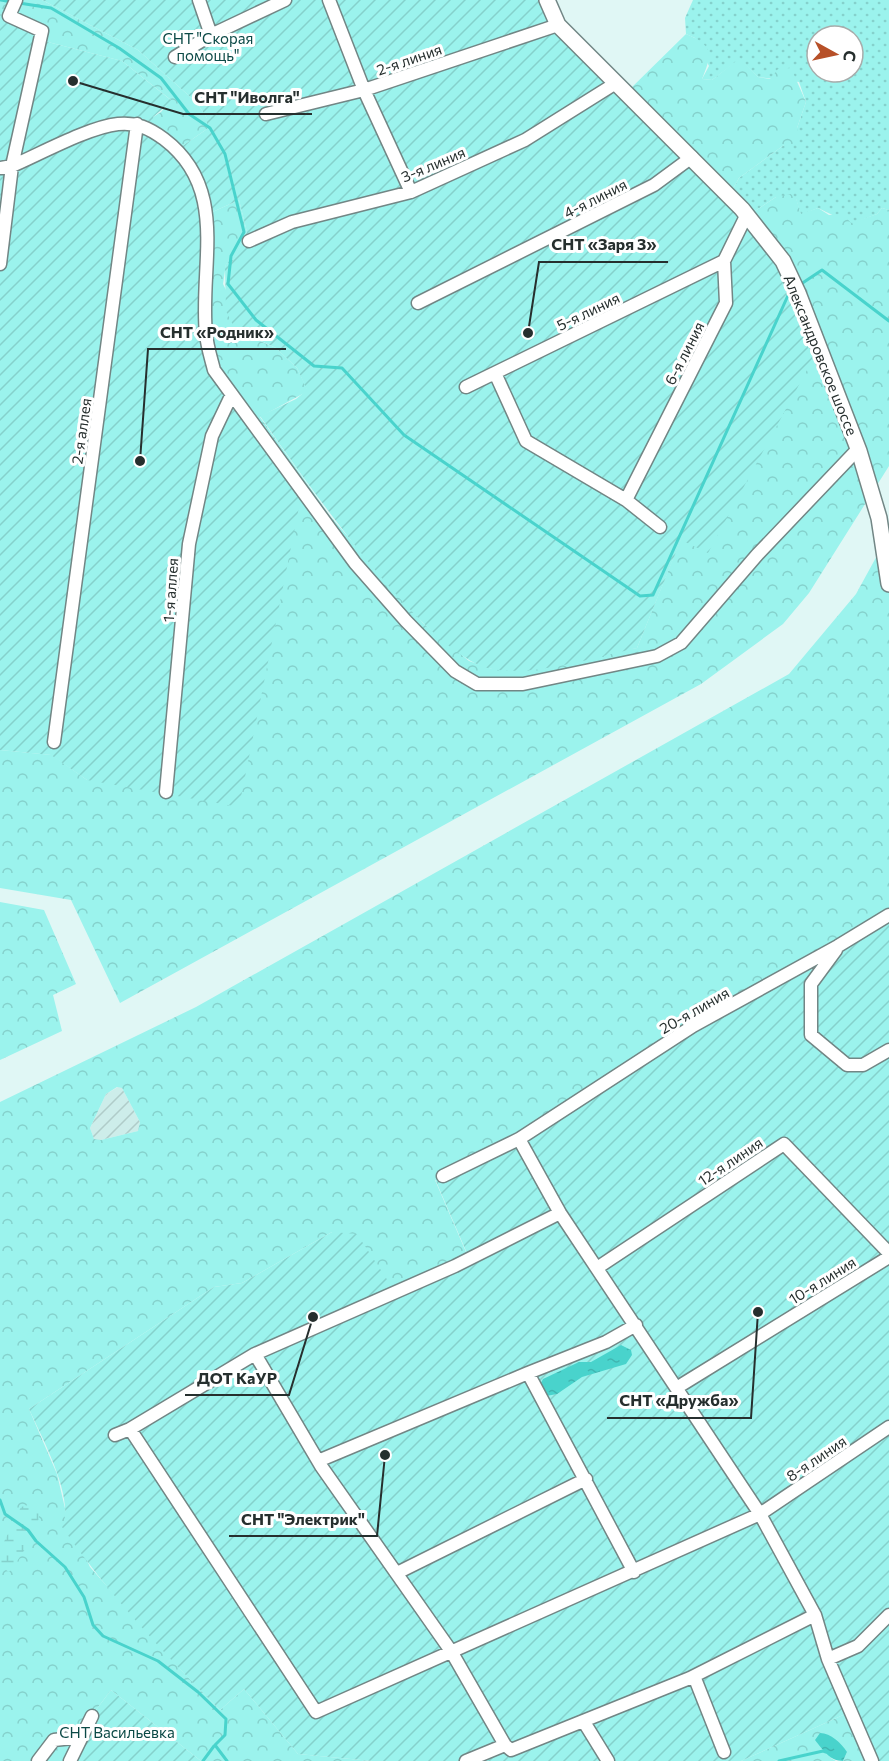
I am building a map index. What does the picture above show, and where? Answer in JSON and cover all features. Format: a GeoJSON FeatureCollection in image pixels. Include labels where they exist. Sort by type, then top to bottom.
{"type":"FeatureCollection","features":[{"type":"Feature","properties":{"kind":"street"},"geometry":{"type":"LineString","coordinates":[[199,0],[212,35]]}},
{"type":"Feature","properties":{"kind":"street"},"geometry":{"type":"LineString","coordinates":[[175,57],[212,35],[285,0]]}},
{"type":"Feature","properties":{"kind":"street"},"geometry":{"type":"LineString","coordinates":[[329,0],[364,90],[411,192]]}},
{"type":"Feature","properties":{"kind":"street","name":"Александровское шоссе"},"geometry":{"type":"LineString","coordinates":[[547,0],[558,25],[747,214],[783,261],[796,288],[858,449],[879,518],[889,584]]}},
{"type":"Feature","properties":{"kind":"street"},"geometry":{"type":"LineString","coordinates":[[0,264],[6,167],[42,31],[9,16],[14,4]]}},
{"type":"Feature","properties":{"kind":"street","name":"2-я линия"},"geometry":{"type":"LineString","coordinates":[[267,114],[364,90],[558,25]]}},
{"type":"Feature","properties":{"kind":"street","name":"3-я линия"},"geometry":{"type":"LineString","coordinates":[[249,241],[292,222],[411,192],[525,140],[616,83]]}},
{"type":"Feature","properties":{"kind":"street"},"geometry":{"type":"LineString","coordinates":[[6,167],[116,124],[137,124],[154,132],[181,152],[197,181],[208,214],[206,334],[214,370],[355,563],[406,621],[455,670],[477,684],[496,686],[523,684],[657,656],[681,643],[757,555],[858,449]]}},
{"type":"Feature","properties":{"kind":"street","name":"2-я аллея"},"geometry":{"type":"LineString","coordinates":[[54,742],[137,124]]}},
{"type":"Feature","properties":{"kind":"street","name":"4-я линия"},"geometry":{"type":"LineString","coordinates":[[418,303],[654,185],[692,157]]}},
{"type":"Feature","properties":{"kind":"street","name":"6-я линия"},"geometry":{"type":"LineString","coordinates":[[626,500],[726,303],[724,261],[747,214]]}},
{"type":"Feature","properties":{"kind":"street","name":"5-я линия"},"geometry":{"type":"LineString","coordinates":[[466,387],[724,261]]}},
{"type":"Feature","properties":{"kind":"street"},"geometry":{"type":"LineString","coordinates":[[495,373],[526,441],[626,500],[660,527]]}},
{"type":"Feature","properties":{"kind":"street","name":"1-я аллея"},"geometry":{"type":"LineString","coordinates":[[166,792],[189,543],[212,436],[231,396]]}},
{"type":"Feature","properties":{"kind":"street","name":"20-я линия"},"geometry":{"type":"LineString","coordinates":[[443,1176],[519,1139],[693,1026],[838,946],[889,915]]}},
{"type":"Feature","properties":{"kind":"street"},"geometry":{"type":"LineString","coordinates":[[838,946],[811,984],[811,1035],[848,1065],[863,1065],[889,1050]]}},
{"type":"Feature","properties":{"kind":"street"},"geometry":{"type":"LineString","coordinates":[[519,1139],[560,1213],[678,1386],[760,1514],[814,1615],[828,1659],[872,1761]]}},
{"type":"Feature","properties":{"kind":"street","name":"12-я линия"},"geometry":{"type":"LineString","coordinates":[[597,1268],[784,1144],[889,1255]]}},
{"type":"Feature","properties":{"kind":"street"},"geometry":{"type":"LineString","coordinates":[[115,1435],[130,1429],[255,1354],[456,1266],[560,1213]]}},
{"type":"Feature","properties":{"kind":"street","name":"10-я линия"},"geometry":{"type":"LineString","coordinates":[[678,1386],[889,1255]]}},
{"type":"Feature","properties":{"kind":"street"},"geometry":{"type":"LineString","coordinates":[[318,1461],[606,1342],[636,1325]]}},
{"type":"Feature","properties":{"kind":"street"},"geometry":{"type":"LineString","coordinates":[[255,1354],[318,1461],[451,1651],[505,1745],[511,1750],[694,1676],[814,1615]]}},
{"type":"Feature","properties":{"kind":"street"},"geometry":{"type":"LineString","coordinates":[[528,1373],[634,1572]]}},
{"type":"Feature","properties":{"kind":"street","name":"8-я линия"},"geometry":{"type":"LineString","coordinates":[[130,1429],[316,1712],[760,1514],[889,1427]]}},
{"type":"Feature","properties":{"kind":"street"},"geometry":{"type":"LineString","coordinates":[[397,1573],[586,1479]]}},
{"type":"Feature","properties":{"kind":"street"},"geometry":{"type":"LineString","coordinates":[[828,1659],[858,1646],[889,1615]]}},
{"type":"Feature","properties":{"kind":"street"},"geometry":{"type":"LineString","coordinates":[[694,1676],[724,1752]]}},
{"type":"Feature","properties":{"kind":"street"},"geometry":{"type":"LineString","coordinates":[[69,1761],[92,1716]]}},
{"type":"Feature","properties":{"kind":"street"},"geometry":{"type":"LineString","coordinates":[[584,1722],[608,1761]]}},
{"type":"Feature","properties":{"kind":"street"},"geometry":{"type":"LineString","coordinates":[[38,1761],[54,1740],[82,1737]]}},
{"type":"Feature","properties":{"kind":"street"},"geometry":{"type":"LineString","coordinates":[[466,1761],[505,1745]]}},
{"type":"Feature","properties":{"kind":"shaded area"},"geometry":{"type":"Polygon","coordinates":[[[118,1087],[122,1088],[140,1122],[138,1131],[101,1140],[94,1139],[90,1128],[106,1094],[118,1087]]]}},
{"type":"Feature","properties":{"kind":"green space"},"geometry":{"type":"Polygon","coordinates":[[[0,0],[42,0],[138,50],[197,103],[207,118],[207,129],[178,149],[156,133],[153,117],[161,112],[171,100],[122,61],[44,41],[0,14],[0,0]]]}},
{"type":"Feature","properties":{"kind":"green space","name":"СНТ \"Скорая помощь\""},"geometry":{"type":"Polygon","coordinates":[[[42,0],[548,0],[559,26],[761,230],[820,346],[708,553],[681,540],[637,648],[546,668],[509,671],[492,669],[465,657],[434,633],[401,599],[334,518],[260,416],[296,399],[307,390],[297,368],[276,348],[235,329],[226,311],[226,264],[233,261],[247,232],[239,200],[208,214],[206,334],[214,370],[302,492],[239,807],[87,780],[51,755],[0,750],[0,14],[44,41],[122,61],[172,101],[153,117],[158,125],[156,133],[178,149],[207,129],[207,118],[197,103],[138,50],[42,0]]]}},
{"type":"Feature","properties":{"kind":"green space"},"geometry":{"type":"Polygon","coordinates":[[[693,0],[889,0],[889,210],[882,208],[877,214],[851,224],[818,208],[801,215],[796,199],[776,197],[749,215],[730,194],[739,178],[784,145],[797,128],[806,102],[799,82],[758,77],[740,59],[712,80],[702,79],[709,66],[695,38],[686,34],[685,18],[693,0]]]}},
{"type":"Feature","properties":{"kind":"green space"},"geometry":{"type":"Polygon","coordinates":[[[686,34],[702,42],[708,52],[708,63],[702,79],[712,80],[740,58],[758,77],[770,79],[778,69],[791,68],[806,102],[797,128],[799,143],[784,145],[739,178],[730,194],[627,92],[686,34]]]}},
{"type":"Feature","properties":{"kind":"green space"},"geometry":{"type":"Polygon","coordinates":[[[791,194],[796,198],[801,214],[818,208],[829,215],[843,214],[851,223],[877,214],[882,208],[889,210],[889,466],[809,593],[783,624],[701,684],[120,1003],[71,900],[0,888],[0,750],[52,755],[87,780],[214,370],[206,334],[208,214],[239,200],[247,232],[233,262],[226,264],[223,284],[249,336],[276,348],[297,368],[308,391],[260,417],[330,516],[423,623],[469,661],[492,669],[637,648],[681,539],[708,552],[749,215],[776,197],[791,194]]]}},
{"type":"Feature","properties":{"kind":"green space"},"geometry":{"type":"Polygon","coordinates":[[[889,540],[889,915],[521,1138],[435,1180],[469,1259],[396,1293],[332,1232],[242,1283],[214,1287],[29,1409],[57,1474],[67,1517],[90,1567],[181,1670],[220,1710],[244,1689],[298,1754],[372,1761],[201,1761],[111,1690],[93,1714],[69,1761],[0,1761],[0,1102],[196,1007],[789,674],[856,594],[879,552],[889,540]],[[117,1087],[106,1094],[90,1128],[94,1139],[101,1140],[138,1131],[140,1122],[122,1088],[117,1087]]]}},
{"type":"Feature","properties":{"kind":"green space"},"geometry":{"type":"Polygon","coordinates":[[[0,902],[44,910],[76,984],[53,995],[62,1031],[0,1060],[0,902]]]}},
{"type":"Feature","properties":{"kind":"green space"},"geometry":{"type":"Polygon","coordinates":[[[889,915],[889,1761],[872,1761],[852,1711],[741,1761],[372,1761],[298,1754],[244,1689],[220,1710],[137,1622],[62,1527],[65,1515],[61,1485],[29,1409],[214,1287],[242,1283],[332,1232],[357,1234],[396,1293],[469,1258],[435,1179],[521,1138],[693,1026],[889,915]]]}},
{"type":"Feature","properties":{"kind":"green space"},"geometry":{"type":"Polygon","coordinates":[[[39,1506],[38,1522],[30,1540],[9,1572],[0,1566],[0,1550],[21,1507],[39,1506]]]}},
{"type":"Feature","properties":{"kind":"green space","name":"СНТ Васильевка"},"geometry":{"type":"Polygon","coordinates":[[[111,1690],[201,1761],[69,1761],[93,1714],[111,1690]]]}},
{"type":"Feature","properties":{"kind":"green space"},"geometry":{"type":"Polygon","coordinates":[[[852,1711],[872,1761],[843,1761],[847,1752],[831,1758],[836,1761],[741,1761],[852,1711]]]}},
{"type":"Feature","properties":{"kind":"water"},"geometry":{"type":"Polygon","coordinates":[[[621,1345],[631,1350],[632,1355],[626,1364],[582,1377],[557,1394],[546,1396],[541,1383],[543,1379],[579,1362],[591,1362],[621,1345]]]}},
{"type":"Feature","properties":{"kind":"water"},"geometry":{"type":"Polygon","coordinates":[[[820,1733],[832,1737],[845,1749],[847,1752],[843,1761],[831,1757],[821,1748],[815,1740],[820,1733]]]}},
{"type":"Feature","properties":{"kind":"waterway"},"geometry":{"type":"LineString","coordinates":[[1,0],[12,2]]}},
{"type":"Feature","properties":{"kind":"waterway"},"geometry":{"type":"LineString","coordinates":[[19,3],[51,8],[119,48],[161,78],[189,114],[210,128],[225,154],[244,232],[231,256],[228,284],[256,320],[314,366],[342,368],[404,435],[640,596],[653,595],[790,291]]}},
{"type":"Feature","properties":{"kind":"waterway"},"geometry":{"type":"LineString","coordinates":[[801,284],[822,270],[889,321]]}},
{"type":"Feature","properties":{"kind":"waterway"},"geometry":{"type":"LineString","coordinates":[[0,1500],[5,1514],[28,1530],[36,1541],[65,1567],[84,1597],[93,1625],[103,1636],[158,1661],[198,1692],[226,1719],[225,1735],[215,1745],[227,1761]]}},
{"type":"Feature","properties":{"kind":"waterway"},"geometry":{"type":"LineString","coordinates":[[203,1761],[214,1746]]}},
{"type":"Feature","properties":{"kind":"waterway"},"geometry":{"type":"LineString","coordinates":[[779,1761],[826,1752]]}},
{"type":"Feature","properties":{"kind":"place","name":"СНТ \"Иволга\""},"geometry":{"type":"Point","coordinates":[73,81]}},
{"type":"Feature","properties":{"kind":"place","name":"СНТ «Заря 3»"},"geometry":{"type":"Point","coordinates":[528,333]}},
{"type":"Feature","properties":{"kind":"place","name":"СНТ «Родник»"},"geometry":{"type":"Point","coordinates":[140,461]}},
{"type":"Feature","properties":{"kind":"place","name":"СНТ «Дружба»"},"geometry":{"type":"Point","coordinates":[758,1312]}},
{"type":"Feature","properties":{"kind":"place","name":"ДОТ КаУР"},"geometry":{"type":"Point","coordinates":[313,1317]}},
{"type":"Feature","properties":{"kind":"place","name":"СНТ \"Электрик\""},"geometry":{"type":"Point","coordinates":[385,1455]}}]}
